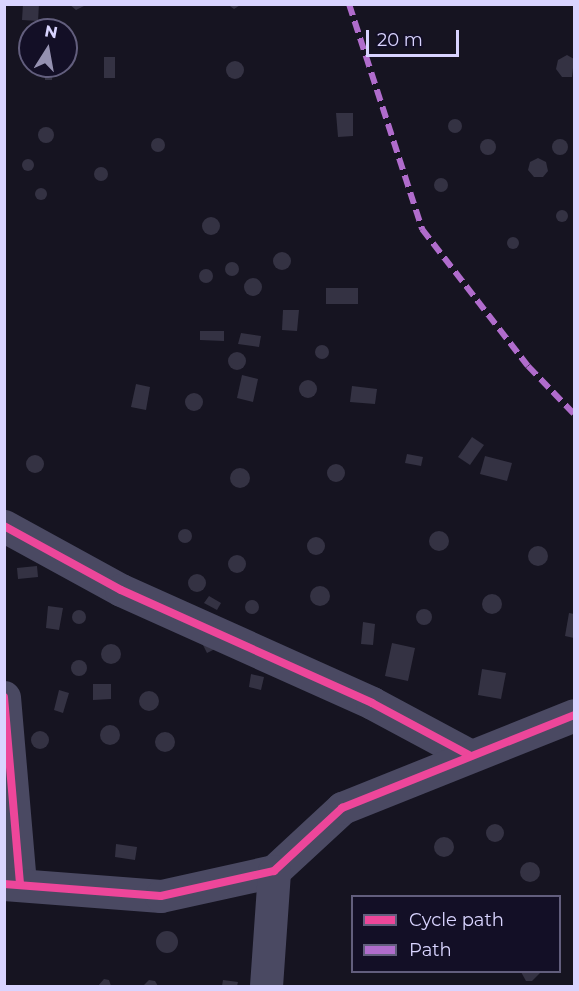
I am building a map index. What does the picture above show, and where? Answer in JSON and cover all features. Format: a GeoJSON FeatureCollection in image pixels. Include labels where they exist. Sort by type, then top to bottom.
{"type":"FeatureCollection","features":[{"type":"Feature","properties":{"kind":"street"},"geometry":{"type":"LineString","coordinates":[[4,526],[121,590],[362,698],[469,755]]}},
{"type":"Feature","properties":{"kind":"street"},"geometry":{"type":"LineString","coordinates":[[4,697],[12,884],[160,896],[274,870],[342,808],[469,755],[574,715]]}},
{"type":"Feature","properties":{"kind":"street"},"geometry":{"type":"LineString","coordinates":[[266,987],[274,870]]}},
{"type":"Feature","properties":{"kind":"building"},"geometry":{"type":"Polygon","coordinates":[[[23,4],[39,4],[38,18],[22,18],[23,4]]]}},
{"type":"Feature","properties":{"kind":"building"},"geometry":{"type":"Polygon","coordinates":[[[69,4],[88,4],[76,10],[69,4]]]}},
{"type":"Feature","properties":{"kind":"building"},"geometry":{"type":"Polygon","coordinates":[[[227,4],[242,4],[234,9],[227,4]]]}},
{"type":"Feature","properties":{"kind":"building"},"geometry":{"type":"Polygon","coordinates":[[[567,55],[574,59],[572,77],[562,77],[556,69],[558,60],[567,55]]]}},
{"type":"Feature","properties":{"kind":"building"},"geometry":{"type":"Polygon","coordinates":[[[104,57],[115,57],[115,78],[104,78],[104,57]]]}},
{"type":"Feature","properties":{"kind":"building"},"geometry":{"type":"Polygon","coordinates":[[[231,61],[239,61],[244,66],[242,77],[231,79],[226,74],[226,66],[231,61]]]}},
{"type":"Feature","properties":{"kind":"building"},"geometry":{"type":"Polygon","coordinates":[[[336,113],[353,113],[353,136],[338,137],[336,113]]]}},
{"type":"Feature","properties":{"kind":"building"},"geometry":{"type":"Polygon","coordinates":[[[455,119],[460,121],[462,126],[460,131],[455,133],[450,131],[448,126],[450,121],[455,119]]]}},
{"type":"Feature","properties":{"kind":"building"},"geometry":{"type":"Polygon","coordinates":[[[43,127],[49,127],[54,135],[52,141],[43,143],[38,138],[38,132],[43,127]]]}},
{"type":"Feature","properties":{"kind":"building"},"geometry":{"type":"Polygon","coordinates":[[[158,138],[163,140],[165,145],[163,150],[158,152],[153,150],[151,145],[153,140],[158,138]]]}},
{"type":"Feature","properties":{"kind":"building"},"geometry":{"type":"Polygon","coordinates":[[[485,139],[491,139],[496,147],[494,153],[485,155],[480,150],[480,144],[485,139]]]}},
{"type":"Feature","properties":{"kind":"building"},"geometry":{"type":"Polygon","coordinates":[[[557,139],[563,139],[568,147],[566,153],[557,155],[552,150],[552,144],[557,139]]]}},
{"type":"Feature","properties":{"kind":"building"},"geometry":{"type":"Polygon","coordinates":[[[538,158],[546,162],[548,171],[543,177],[534,177],[528,170],[530,162],[538,158]]]}},
{"type":"Feature","properties":{"kind":"building"},"geometry":{"type":"Polygon","coordinates":[[[30,159],[33,160],[33,170],[26,171],[23,170],[22,163],[23,160],[30,159]]]}},
{"type":"Feature","properties":{"kind":"building"},"geometry":{"type":"Polygon","coordinates":[[[98,167],[104,167],[108,174],[104,181],[98,181],[94,177],[94,171],[98,167]]]}},
{"type":"Feature","properties":{"kind":"building"},"geometry":{"type":"Polygon","coordinates":[[[441,178],[446,180],[448,185],[446,190],[441,192],[436,190],[434,185],[436,180],[441,178]]]}},
{"type":"Feature","properties":{"kind":"building"},"geometry":{"type":"Polygon","coordinates":[[[41,188],[47,194],[41,200],[35,194],[41,188]]]}},
{"type":"Feature","properties":{"kind":"building"},"geometry":{"type":"Polygon","coordinates":[[[564,210],[567,211],[567,221],[560,222],[557,221],[556,214],[557,211],[564,210]]]}},
{"type":"Feature","properties":{"kind":"building"},"geometry":{"type":"Polygon","coordinates":[[[207,217],[215,217],[220,222],[218,233],[207,235],[202,230],[202,222],[207,217]]]}},
{"type":"Feature","properties":{"kind":"building"},"geometry":{"type":"Polygon","coordinates":[[[515,237],[519,243],[515,249],[511,249],[507,241],[515,237]]]}},
{"type":"Feature","properties":{"kind":"building"},"geometry":{"type":"Polygon","coordinates":[[[282,252],[290,257],[291,261],[286,269],[282,270],[274,265],[273,261],[278,253],[282,252]]]}},
{"type":"Feature","properties":{"kind":"building"},"geometry":{"type":"Polygon","coordinates":[[[232,262],[237,264],[239,269],[237,274],[232,276],[227,274],[225,269],[227,264],[232,262]]]}},
{"type":"Feature","properties":{"kind":"building"},"geometry":{"type":"Polygon","coordinates":[[[206,269],[211,271],[213,276],[211,281],[206,283],[201,281],[199,276],[201,271],[206,269]]]}},
{"type":"Feature","properties":{"kind":"building"},"geometry":{"type":"Polygon","coordinates":[[[253,278],[259,281],[262,287],[259,293],[253,296],[247,293],[244,287],[247,281],[253,278]]]}},
{"type":"Feature","properties":{"kind":"building"},"geometry":{"type":"Polygon","coordinates":[[[326,288],[358,288],[358,304],[326,304],[326,288]]]}},
{"type":"Feature","properties":{"kind":"building"},"geometry":{"type":"Polygon","coordinates":[[[283,310],[299,310],[297,331],[282,330],[283,310]]]}},
{"type":"Feature","properties":{"kind":"building"},"geometry":{"type":"Polygon","coordinates":[[[200,331],[224,331],[224,341],[200,340],[200,331]]]}},
{"type":"Feature","properties":{"kind":"building"},"geometry":{"type":"Polygon","coordinates":[[[241,333],[261,336],[259,347],[238,344],[241,333]]]}},
{"type":"Feature","properties":{"kind":"building"},"geometry":{"type":"Polygon","coordinates":[[[319,345],[325,345],[329,352],[325,359],[319,359],[315,355],[315,349],[319,345]]]}},
{"type":"Feature","properties":{"kind":"building"},"geometry":{"type":"Polygon","coordinates":[[[237,352],[243,355],[246,361],[243,367],[237,370],[231,367],[228,361],[231,355],[237,352]]]}},
{"type":"Feature","properties":{"kind":"building"},"geometry":{"type":"Polygon","coordinates":[[[242,375],[258,379],[253,402],[237,398],[242,375]]]}},
{"type":"Feature","properties":{"kind":"building"},"geometry":{"type":"Polygon","coordinates":[[[308,380],[314,383],[317,389],[314,395],[308,398],[302,395],[299,389],[302,383],[308,380]]]}},
{"type":"Feature","properties":{"kind":"building"},"geometry":{"type":"Polygon","coordinates":[[[136,384],[150,387],[146,410],[131,407],[136,384]]]}},
{"type":"Feature","properties":{"kind":"building"},"geometry":{"type":"Polygon","coordinates":[[[352,386],[377,389],[375,404],[350,402],[352,386]]]}},
{"type":"Feature","properties":{"kind":"building"},"geometry":{"type":"Polygon","coordinates":[[[194,393],[200,396],[203,402],[200,408],[194,411],[188,408],[185,402],[188,396],[194,393]]]}},
{"type":"Feature","properties":{"kind":"building"},"geometry":{"type":"Polygon","coordinates":[[[472,437],[484,445],[470,465],[458,457],[472,437]]]}},
{"type":"Feature","properties":{"kind":"building"},"geometry":{"type":"Polygon","coordinates":[[[407,454],[423,457],[421,466],[405,463],[407,454]]]}},
{"type":"Feature","properties":{"kind":"building"},"geometry":{"type":"Polygon","coordinates":[[[35,455],[41,458],[44,464],[41,470],[35,473],[29,470],[26,464],[29,458],[35,455]]]}},
{"type":"Feature","properties":{"kind":"building"},"geometry":{"type":"Polygon","coordinates":[[[485,456],[512,463],[507,481],[480,474],[485,456]]]}},
{"type":"Feature","properties":{"kind":"building"},"geometry":{"type":"Polygon","coordinates":[[[336,464],[342,467],[345,473],[342,479],[336,482],[330,479],[327,473],[330,467],[336,464]]]}},
{"type":"Feature","properties":{"kind":"building"},"geometry":{"type":"Polygon","coordinates":[[[240,468],[247,471],[250,478],[247,485],[240,488],[233,485],[230,478],[233,471],[240,468]]]}},
{"type":"Feature","properties":{"kind":"building"},"geometry":{"type":"Polygon","coordinates":[[[182,529],[188,529],[192,536],[188,543],[182,543],[178,539],[178,533],[182,529]]]}},
{"type":"Feature","properties":{"kind":"building"},"geometry":{"type":"Polygon","coordinates":[[[439,531],[446,534],[449,541],[446,548],[439,551],[432,548],[429,541],[432,534],[439,531]]]}},
{"type":"Feature","properties":{"kind":"building"},"geometry":{"type":"Polygon","coordinates":[[[312,537],[320,537],[325,542],[323,553],[312,555],[307,550],[307,542],[312,537]]]}},
{"type":"Feature","properties":{"kind":"building"},"geometry":{"type":"Polygon","coordinates":[[[538,546],[545,549],[548,556],[545,563],[538,566],[531,563],[528,556],[531,549],[538,546]]]}},
{"type":"Feature","properties":{"kind":"building"},"geometry":{"type":"Polygon","coordinates":[[[237,555],[243,558],[246,564],[243,570],[237,573],[231,570],[228,564],[231,558],[237,555]]]}},
{"type":"Feature","properties":{"kind":"building"},"geometry":{"type":"Polygon","coordinates":[[[37,566],[38,577],[18,579],[17,568],[37,566]]]}},
{"type":"Feature","properties":{"kind":"building"},"geometry":{"type":"Polygon","coordinates":[[[197,574],[203,577],[206,583],[203,589],[197,592],[191,589],[188,583],[191,577],[197,574]]]}},
{"type":"Feature","properties":{"kind":"building"},"geometry":{"type":"Polygon","coordinates":[[[320,586],[327,589],[330,596],[327,603],[320,606],[313,603],[310,596],[313,589],[320,586]]]}},
{"type":"Feature","properties":{"kind":"building"},"geometry":{"type":"Polygon","coordinates":[[[492,594],[499,597],[502,604],[499,611],[492,614],[485,611],[482,604],[485,597],[492,594]]]}},
{"type":"Feature","properties":{"kind":"building"},"geometry":{"type":"Polygon","coordinates":[[[209,596],[221,603],[217,610],[204,603],[209,596]]]}},
{"type":"Feature","properties":{"kind":"building"},"geometry":{"type":"Polygon","coordinates":[[[249,600],[255,600],[259,607],[255,614],[249,614],[245,610],[245,604],[249,600]]]}},
{"type":"Feature","properties":{"kind":"building"},"geometry":{"type":"Polygon","coordinates":[[[48,606],[63,608],[59,630],[46,628],[48,606]]]}},
{"type":"Feature","properties":{"kind":"building"},"geometry":{"type":"Polygon","coordinates":[[[421,609],[427,609],[432,617],[430,623],[421,625],[416,620],[416,614],[421,609]]]}},
{"type":"Feature","properties":{"kind":"building"},"geometry":{"type":"Polygon","coordinates":[[[79,610],[84,612],[86,617],[84,622],[79,624],[74,622],[72,617],[74,612],[79,610]]]}},
{"type":"Feature","properties":{"kind":"building"},"geometry":{"type":"Polygon","coordinates":[[[569,613],[574,614],[574,638],[565,636],[569,613]]]}},
{"type":"Feature","properties":{"kind":"building"},"geometry":{"type":"Polygon","coordinates":[[[363,622],[375,624],[373,645],[361,644],[363,622]]]}},
{"type":"Feature","properties":{"kind":"building"},"geometry":{"type":"Polygon","coordinates":[[[202,643],[217,648],[207,653],[202,643]]]}},
{"type":"Feature","properties":{"kind":"building"},"geometry":{"type":"Polygon","coordinates":[[[392,643],[415,648],[408,681],[385,676],[392,643]]]}},
{"type":"Feature","properties":{"kind":"building"},"geometry":{"type":"Polygon","coordinates":[[[111,644],[118,647],[121,654],[118,661],[111,664],[104,661],[101,654],[104,647],[111,644]]]}},
{"type":"Feature","properties":{"kind":"building"},"geometry":{"type":"Polygon","coordinates":[[[79,660],[87,668],[79,676],[71,668],[79,660]]]}},
{"type":"Feature","properties":{"kind":"building"},"geometry":{"type":"Polygon","coordinates":[[[482,669],[506,673],[501,699],[478,695],[482,669]]]}},
{"type":"Feature","properties":{"kind":"building"},"geometry":{"type":"Polygon","coordinates":[[[251,674],[264,677],[261,690],[249,687],[251,674]]]}},
{"type":"Feature","properties":{"kind":"building"},"geometry":{"type":"Polygon","coordinates":[[[93,684],[111,684],[111,699],[93,700],[93,684]]]}},
{"type":"Feature","properties":{"kind":"building"},"geometry":{"type":"Polygon","coordinates":[[[59,690],[69,693],[63,713],[54,710],[59,690]]]}},
{"type":"Feature","properties":{"kind":"building"},"geometry":{"type":"Polygon","coordinates":[[[149,691],[156,694],[159,701],[156,708],[149,711],[142,708],[139,701],[142,694],[149,691]]]}},
{"type":"Feature","properties":{"kind":"building"},"geometry":{"type":"Polygon","coordinates":[[[106,725],[114,725],[120,731],[120,739],[114,745],[106,745],[100,739],[100,731],[106,725]]]}},
{"type":"Feature","properties":{"kind":"building"},"geometry":{"type":"Polygon","coordinates":[[[40,731],[46,734],[49,740],[46,746],[40,749],[34,746],[31,740],[34,734],[40,731]]]}},
{"type":"Feature","properties":{"kind":"building"},"geometry":{"type":"Polygon","coordinates":[[[165,732],[172,735],[175,742],[172,749],[165,752],[158,749],[155,742],[158,735],[165,732]]]}},
{"type":"Feature","properties":{"kind":"building"},"geometry":{"type":"Polygon","coordinates":[[[495,824],[501,827],[504,833],[501,839],[495,842],[489,839],[486,833],[489,827],[495,824]]]}},
{"type":"Feature","properties":{"kind":"building"},"geometry":{"type":"Polygon","coordinates":[[[444,837],[451,840],[454,847],[451,854],[444,857],[437,854],[434,847],[437,840],[444,837]]]}},
{"type":"Feature","properties":{"kind":"building"},"geometry":{"type":"Polygon","coordinates":[[[116,844],[137,847],[135,860],[115,857],[116,844]]]}},
{"type":"Feature","properties":{"kind":"building"},"geometry":{"type":"Polygon","coordinates":[[[530,862],[537,865],[540,872],[537,879],[530,882],[523,879],[520,872],[523,865],[530,862]]]}},
{"type":"Feature","properties":{"kind":"building"},"geometry":{"type":"Polygon","coordinates":[[[167,931],[175,934],[178,942],[175,950],[167,953],[159,950],[156,942],[159,934],[167,931]]]}},
{"type":"Feature","properties":{"kind":"building"},"geometry":{"type":"Polygon","coordinates":[[[522,973],[540,973],[532,981],[526,981],[522,973]]]}},
{"type":"Feature","properties":{"kind":"building"},"geometry":{"type":"Polygon","coordinates":[[[104,979],[109,980],[111,986],[98,986],[104,979]]]}},
{"type":"Feature","properties":{"kind":"building"},"geometry":{"type":"Polygon","coordinates":[[[149,980],[155,981],[158,986],[143,986],[149,980]]]}},
{"type":"Feature","properties":{"kind":"building"},"geometry":{"type":"Polygon","coordinates":[[[223,980],[238,982],[237,986],[222,986],[223,980]]]}},
{"type":"Feature","properties":{"kind":"marked path"},"geometry":{"type":"LineString","coordinates":[[349,4],[422,229],[528,366],[574,414]]}},
{"type":"Feature","properties":{"kind":"cycle path"},"geometry":{"type":"LineString","coordinates":[[4,526],[121,590],[372,703],[469,755]]}},
{"type":"Feature","properties":{"kind":"cycle path"},"geometry":{"type":"LineString","coordinates":[[4,697],[20,884]]}},
{"type":"Feature","properties":{"kind":"cycle path"},"geometry":{"type":"LineString","coordinates":[[4,884],[161,896],[274,871],[342,808],[574,715]]}}]}
